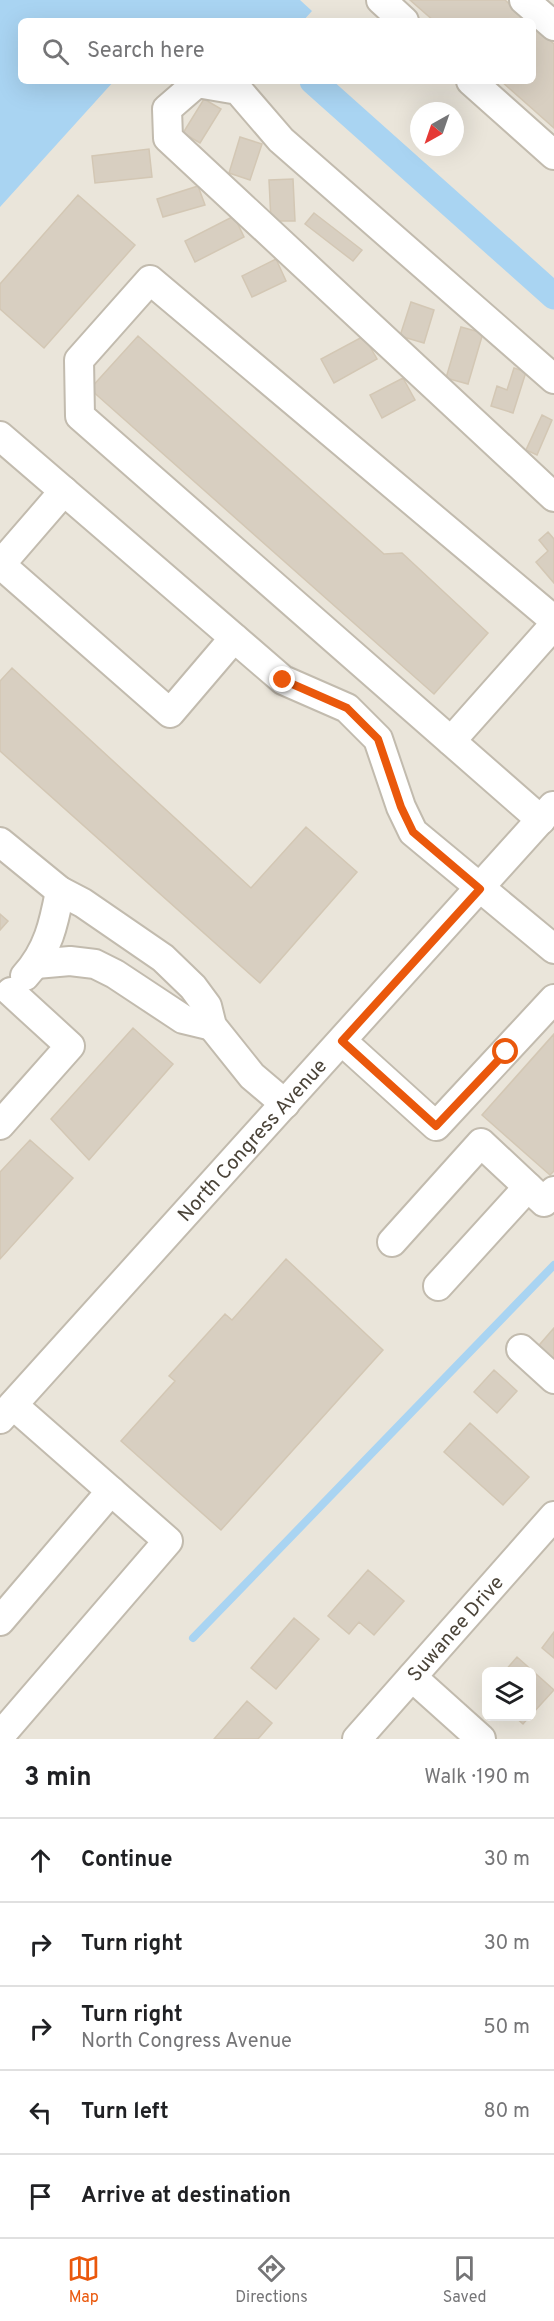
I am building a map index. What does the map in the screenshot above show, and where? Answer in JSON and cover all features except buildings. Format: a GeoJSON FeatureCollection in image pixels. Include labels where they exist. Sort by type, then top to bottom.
{"type":"FeatureCollection","features":[{"type":"Feature","properties":{"kind":"street"},"geometry":{"type":"LineString","coordinates":[[381,0],[401,18]]}},
{"type":"Feature","properties":{"kind":"street"},"geometry":{"type":"LineString","coordinates":[[524,0],[554,26]]}},
{"type":"Feature","properties":{"kind":"street"},"geometry":{"type":"LineString","coordinates":[[196,84],[167,109],[168,138],[554,497]]}},
{"type":"Feature","properties":{"kind":"street"},"geometry":{"type":"LineString","coordinates":[[203,84],[238,90],[281,140],[554,380]]}},
{"type":"Feature","properties":{"kind":"street"},"geometry":{"type":"LineString","coordinates":[[474,84],[554,155]]}},
{"type":"Feature","properties":{"kind":"street"},"geometry":{"type":"LineString","coordinates":[[548,813],[451,741],[80,416],[79,360],[150,280],[554,620]]}},
{"type":"Feature","properties":{"kind":"street"},"geometry":{"type":"LineString","coordinates":[[0,437],[283,680],[347,708],[378,739],[401,807],[413,832],[554,949]]}},
{"type":"Feature","properties":{"kind":"street"},"geometry":{"type":"LineString","coordinates":[[64,491],[0,565],[170,713],[234,638]]}},
{"type":"Feature","properties":{"kind":"street"},"geometry":{"type":"LineString","coordinates":[[451,741],[554,625]]}},
{"type":"Feature","properties":{"kind":"street","name":"North Congress Avenue"},"geometry":{"type":"LineString","coordinates":[[6,1412],[548,813]]}},
{"type":"Feature","properties":{"kind":"street"},"geometry":{"type":"LineString","coordinates":[[0,842],[60,891],[83,903],[163,958],[193,987],[207,1006],[212,1026],[252,1076],[285,1104]]}},
{"type":"Feature","properties":{"kind":"street"},"geometry":{"type":"LineString","coordinates":[[0,1125],[70,1046],[6,998],[36,964],[52,931],[60,891]]}},
{"type":"Feature","properties":{"kind":"street"},"geometry":{"type":"LineString","coordinates":[[36,964],[70,961],[95,964],[115,974],[183,1018],[212,1026]]}},
{"type":"Feature","properties":{"kind":"street"},"geometry":{"type":"LineString","coordinates":[[342,1041],[436,1126],[554,999]]}},
{"type":"Feature","properties":{"kind":"street"},"geometry":{"type":"LineString","coordinates":[[392,1242],[481,1143],[541,1189],[438,1286]]}},
{"type":"Feature","properties":{"kind":"street"},"geometry":{"type":"LineString","coordinates":[[521,1349],[554,1380]]}},
{"type":"Feature","properties":{"kind":"street"},"geometry":{"type":"LineString","coordinates":[[0,1736],[168,1541],[111,1491],[6,1412]]}},
{"type":"Feature","properties":{"kind":"street"},"geometry":{"type":"LineString","coordinates":[[0,1621],[111,1491]]}},
{"type":"Feature","properties":{"kind":"street","name":"Suwanee Drive"},"geometry":{"type":"LineString","coordinates":[[357,1739],[554,1516]]}},
{"type":"Feature","properties":{"kind":"street"},"geometry":{"type":"LineString","coordinates":[[412,1677],[481,1739]]}},
{"type":"Feature","properties":{"kind":"shaded area"},"geometry":{"type":"Polygon","coordinates":[[[0,0],[554,0],[554,1739],[0,1739],[0,0]]]}},
{"type":"Feature","properties":{"kind":"water"},"geometry":{"type":"Polygon","coordinates":[[[0,0],[300,0],[312,11],[306,18],[18,18],[18,84],[111,84],[0,207],[0,0]]]}},
{"type":"Feature","properties":{"kind":"waterway"},"geometry":{"type":"LineString","coordinates":[[316,84],[554,296]]}},
{"type":"Feature","properties":{"kind":"waterway"},"geometry":{"type":"LineString","coordinates":[[193,1638],[554,1265]]}},
{"type":"Feature","properties":{"kind":"route"},"geometry":{"type":"LineString","coordinates":[[283,680],[347,708],[378,739],[401,807],[413,832],[480,889],[342,1041],[436,1126],[506,1052]]}}]}
